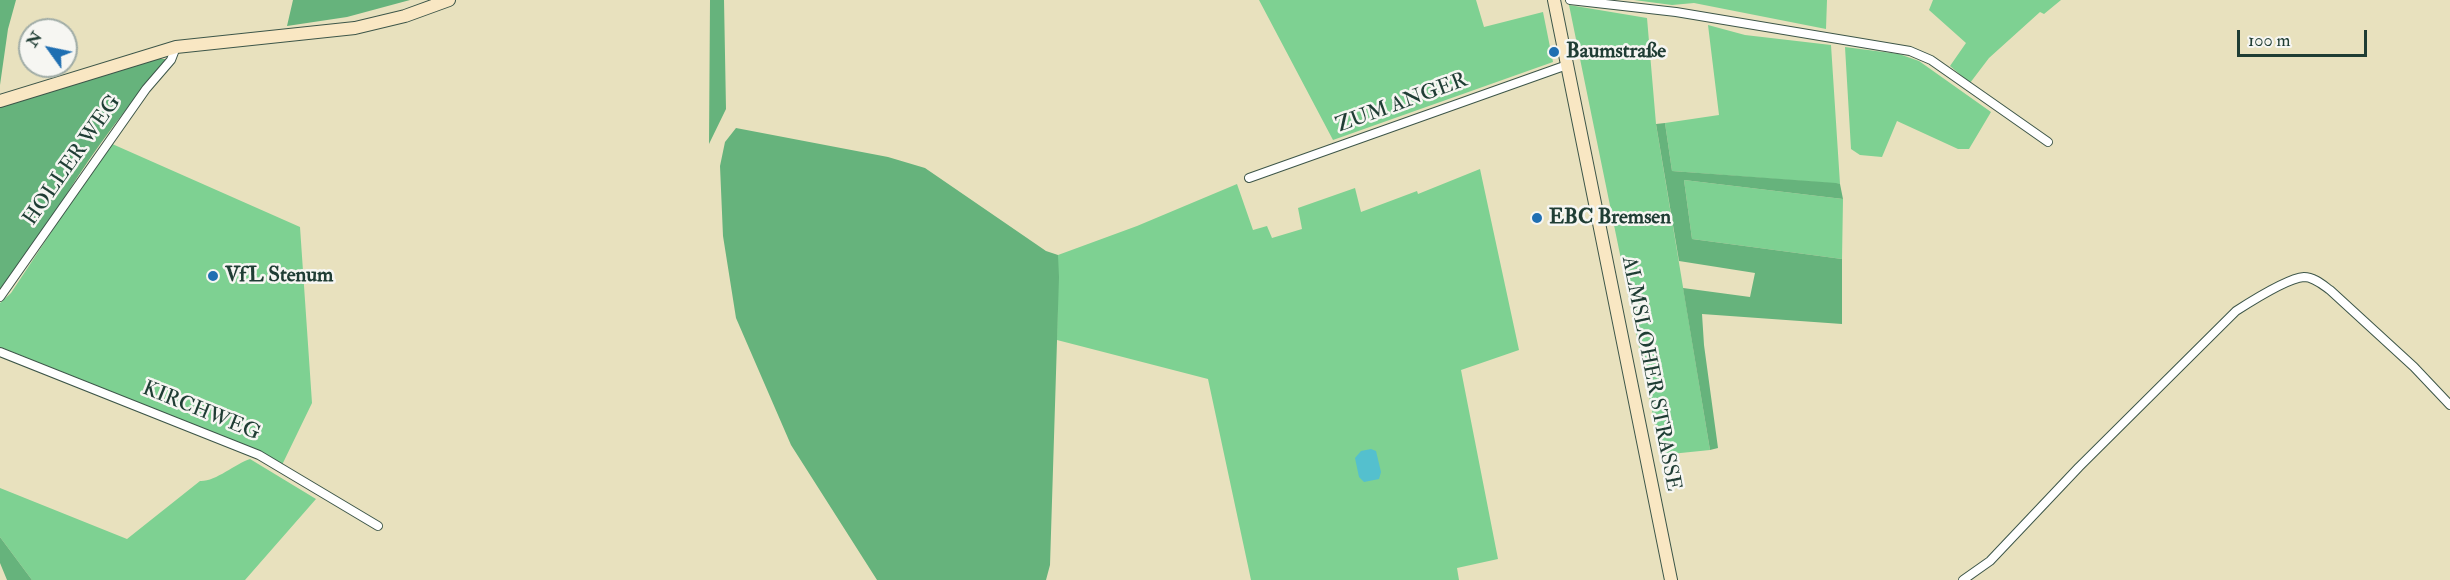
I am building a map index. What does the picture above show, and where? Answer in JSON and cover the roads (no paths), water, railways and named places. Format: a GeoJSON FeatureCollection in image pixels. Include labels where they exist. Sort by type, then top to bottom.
{"type":"FeatureCollection","features":[{"type":"Feature","properties":{"kind":"street"},"geometry":{"type":"LineString","coordinates":[[0,101],[177,47],[355,28],[405,16],[449,0]]}},
{"type":"Feature","properties":{"kind":"street","name":"ALMSLOHER STRASSE"},"geometry":{"type":"LineString","coordinates":[[1554,0],[1671,580]]}},
{"type":"Feature","properties":{"kind":"street"},"geometry":{"type":"LineString","coordinates":[[1570,0],[1676,12],[1910,51],[1931,60],[2048,142]]}},
{"type":"Feature","properties":{"kind":"street","name":"HOLLER WEG"},"geometry":{"type":"LineString","coordinates":[[0,297],[146,89],[171,60],[177,47]]}},
{"type":"Feature","properties":{"kind":"street","name":"ZUM ANGER"},"geometry":{"type":"LineString","coordinates":[[1249,177],[1567,65]]}},
{"type":"Feature","properties":{"kind":"street"},"geometry":{"type":"LineString","coordinates":[[1963,580],[1990,561],[2079,466],[2236,311],[2261,295],[2304,277],[2314,279],[2330,290],[2421,374],[2450,405]]}},
{"type":"Feature","properties":{"kind":"street","name":"KIRCHWEG"},"geometry":{"type":"LineString","coordinates":[[0,352],[259,455],[378,526]]}},
{"type":"Feature","properties":{"kind":"water"},"geometry":{"type":"Polygon","coordinates":[[[1371,449],[1376,451],[1381,472],[1379,479],[1364,482],[1359,477],[1355,458],[1361,451],[1371,449]]]}},
{"type":"Feature","properties":{"kind":"place","name":"Baumstraße"},"geometry":{"type":"Point","coordinates":[1554,52]}},
{"type":"Feature","properties":{"kind":"place","name":"EBC Bremsen"},"geometry":{"type":"Point","coordinates":[1537,218]}},
{"type":"Feature","properties":{"kind":"place","name":"VfL Stenum"},"geometry":{"type":"Point","coordinates":[213,276]}}]}
